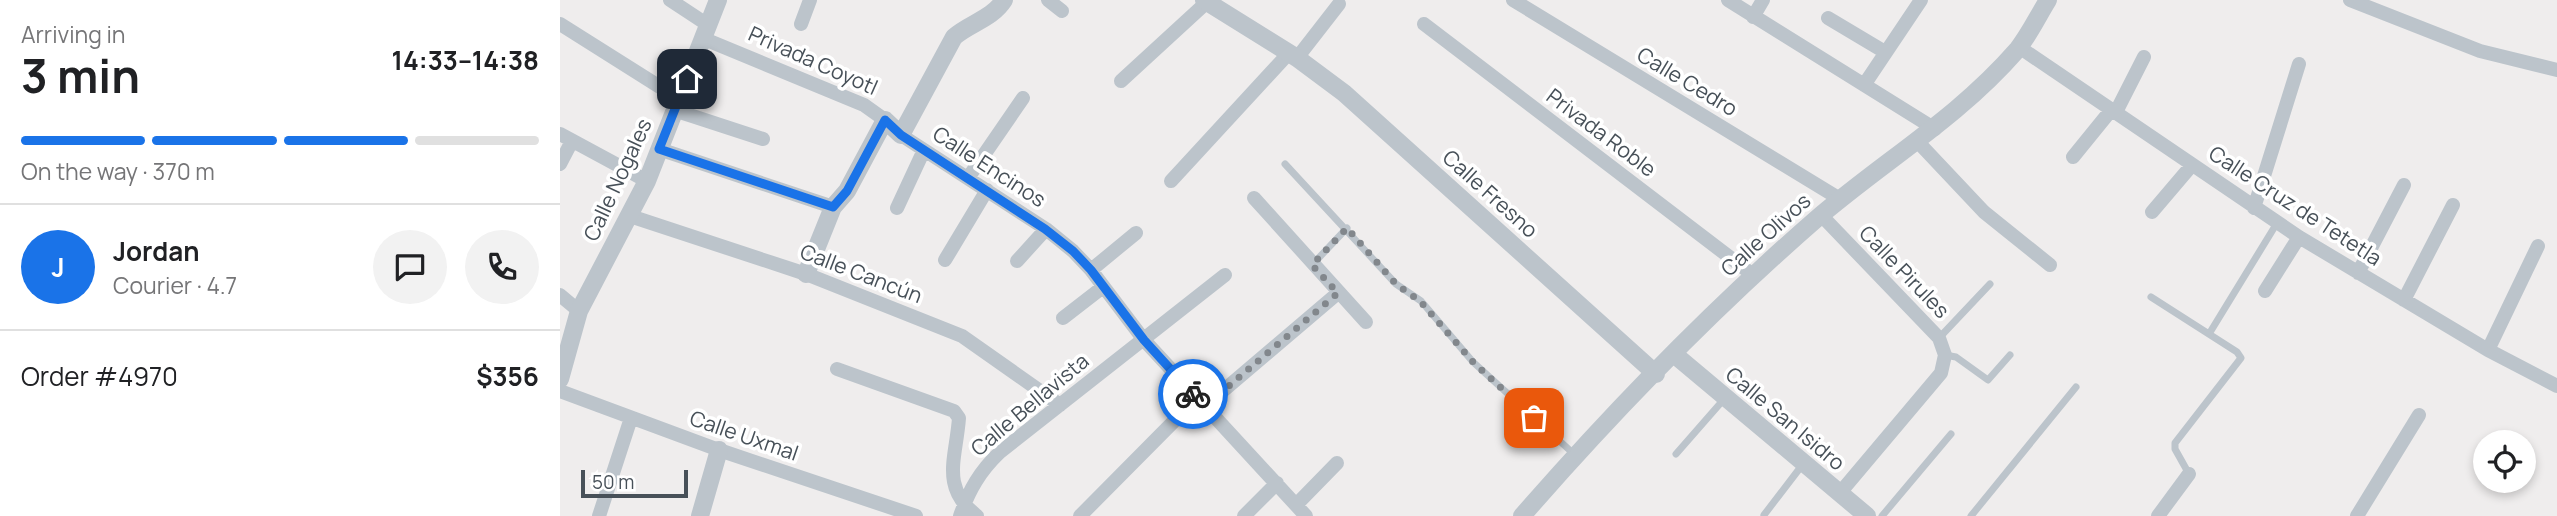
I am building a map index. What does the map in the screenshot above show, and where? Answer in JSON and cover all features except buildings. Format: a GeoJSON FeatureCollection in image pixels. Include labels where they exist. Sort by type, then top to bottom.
{"type":"FeatureCollection","features":[{"type":"Feature","properties":{"kind":"street","name":"Privada Coyotl"},"geometry":{"type":"LineString","coordinates":[[670,0],[705,32],[864,105],[901,135]]}},
{"type":"Feature","properties":{"kind":"street","name":"Calle Nogales"},"geometry":{"type":"LineString","coordinates":[[560,379],[579,311],[647,181],[718,0]]}},
{"type":"Feature","properties":{"kind":"street"},"geometry":{"type":"LineString","coordinates":[[801,24],[810,0]]}},
{"type":"Feature","properties":{"kind":"street"},"geometry":{"type":"LineString","coordinates":[[901,135],[954,37],[993,14],[1004,0]]}},
{"type":"Feature","properties":{"kind":"street"},"geometry":{"type":"LineString","coordinates":[[1048,0],[1062,11]]}},
{"type":"Feature","properties":{"kind":"street","name":"Calle Cedro"},"geometry":{"type":"LineString","coordinates":[[1513,0],[1840,199]]}},
{"type":"Feature","properties":{"kind":"street"},"geometry":{"type":"LineString","coordinates":[[1728,0],[1935,129]]}},
{"type":"Feature","properties":{"kind":"street"},"geometry":{"type":"LineString","coordinates":[[1753,17],[1763,0]]}},
{"type":"Feature","properties":{"kind":"street"},"geometry":{"type":"LineString","coordinates":[[1864,85],[1919,0]]}},
{"type":"Feature","properties":{"kind":"street","name":"Calle Olivos"},"geometry":{"type":"LineString","coordinates":[[1522,516],[1575,455],[1753,275],[1840,199],[1935,129],[1975,94],[2019,47],[2048,0]]}},
{"type":"Feature","properties":{"kind":"street"},"geometry":{"type":"LineString","coordinates":[[2350,0],[2480,51],[2557,70]]}},
{"type":"Feature","properties":{"kind":"street"},"geometry":{"type":"LineString","coordinates":[[1121,81],[1205,1]]}},
{"type":"Feature","properties":{"kind":"street","name":"Calle Fresno"},"geometry":{"type":"LineString","coordinates":[[1205,1],[1293,56],[1376,121],[1656,374]]}},
{"type":"Feature","properties":{"kind":"street"},"geometry":{"type":"LineString","coordinates":[[1171,181],[1293,56],[1339,4]]}},
{"type":"Feature","properties":{"kind":"street"},"geometry":{"type":"LineString","coordinates":[[1828,18],[1885,52]]}},
{"type":"Feature","properties":{"kind":"street"},"geometry":{"type":"LineString","coordinates":[[560,24],[677,104],[763,139]]}},
{"type":"Feature","properties":{"kind":"street","name":"Privada Roble"},"geometry":{"type":"LineString","coordinates":[[1424,24],[1753,275]]}},
{"type":"Feature","properties":{"kind":"street","name":"Calle Cruz de Tetetla"},"geometry":{"type":"LineString","coordinates":[[2019,47],[2299,237],[2488,350],[2557,386]]}},
{"type":"Feature","properties":{"kind":"street"},"geometry":{"type":"LineString","coordinates":[[2073,157],[2114,110],[2144,57]]}},
{"type":"Feature","properties":{"kind":"street"},"geometry":{"type":"LineString","coordinates":[[2254,208],[2299,64]]}},
{"type":"Feature","properties":{"kind":"street"},"geometry":{"type":"LineString","coordinates":[[968,178],[1023,98]]}},
{"type":"Feature","properties":{"kind":"street"},"geometry":{"type":"LineString","coordinates":[[806,274],[833,207],[847,191],[885,120]]}},
{"type":"Feature","properties":{"kind":"street","name":"Calle Encinos"},"geometry":{"type":"LineString","coordinates":[[901,135],[1045,229],[1091,270],[1144,340],[1301,510]]}},
{"type":"Feature","properties":{"kind":"street"},"geometry":{"type":"LineString","coordinates":[[560,164],[566,137],[647,181]]}},
{"type":"Feature","properties":{"kind":"street"},"geometry":{"type":"LineString","coordinates":[[1918,142],[1984,212],[2050,265]]}},
{"type":"Feature","properties":{"kind":"street"},"geometry":{"type":"LineString","coordinates":[[659,149],[833,207]]}},
{"type":"Feature","properties":{"kind":"street"},"geometry":{"type":"LineString","coordinates":[[897,208],[924,150]]}},
{"type":"Feature","properties":{"kind":"street"},"geometry":{"type":"LineString","coordinates":[[2152,212],[2192,164]]}},
{"type":"Feature","properties":{"kind":"street"},"geometry":{"type":"LineString","coordinates":[[2358,273],[2404,185]]}},
{"type":"Feature","properties":{"kind":"street"},"geometry":{"type":"LineString","coordinates":[[945,260],[987,190]]}},
{"type":"Feature","properties":{"kind":"street"},"geometry":{"type":"LineString","coordinates":[[1254,198],[1366,322]]}},
{"type":"Feature","properties":{"kind":"street"},"geometry":{"type":"LineString","coordinates":[[2404,300],[2453,205]]}},
{"type":"Feature","properties":{"kind":"street","name":"Calle Pirules"},"geometry":{"type":"LineString","coordinates":[[1821,215],[1939,338],[1945,355]]}},
{"type":"Feature","properties":{"kind":"street","name":"Calle Cancún"},"geometry":{"type":"LineString","coordinates":[[630,216],[806,274],[962,336],[1060,405]]}},
{"type":"Feature","properties":{"kind":"street"},"geometry":{"type":"LineString","coordinates":[[1017,261],[1045,229]]}},
{"type":"Feature","properties":{"kind":"street"},"geometry":{"type":"LineString","coordinates":[[1091,270],[1136,233]]}},
{"type":"Feature","properties":{"kind":"street"},"geometry":{"type":"LineString","coordinates":[[2265,291],[2299,237]]}},
{"type":"Feature","properties":{"kind":"street"},"geometry":{"type":"LineString","coordinates":[[2488,350],[2538,246]]}},
{"type":"Feature","properties":{"kind":"street"},"geometry":{"type":"LineString","coordinates":[[1144,340],[1225,275]]}},
{"type":"Feature","properties":{"kind":"street"},"geometry":{"type":"LineString","coordinates":[[1063,318],[1103,287]]}},
{"type":"Feature","properties":{"kind":"street"},"geometry":{"type":"LineString","coordinates":[[1080,516],[1201,402],[1338,293]]}},
{"type":"Feature","properties":{"kind":"street"},"geometry":{"type":"LineString","coordinates":[[560,295],[579,311]]}},
{"type":"Feature","properties":{"kind":"street","name":"Calle Bellavista"},"geometry":{"type":"LineString","coordinates":[[962,511],[983,468],[1144,340]]}},
{"type":"Feature","properties":{"kind":"street","name":"Calle San Isidro"},"geometry":{"type":"LineString","coordinates":[[1675,355],[1867,516]]}},
{"type":"Feature","properties":{"kind":"street"},"geometry":{"type":"LineString","coordinates":[[1839,495],[1941,373],[1945,355]]}},
{"type":"Feature","properties":{"kind":"street"},"geometry":{"type":"LineString","coordinates":[[837,369],[950,409],[957,415],[953,484],[962,511],[977,516]]}},
{"type":"Feature","properties":{"kind":"street","name":"Calle Uxmal"},"geometry":{"type":"LineString","coordinates":[[560,391],[719,450],[916,516]]}},
{"type":"Feature","properties":{"kind":"street"},"geometry":{"type":"LineString","coordinates":[[2357,516],[2419,415]]}},
{"type":"Feature","properties":{"kind":"street"},"geometry":{"type":"LineString","coordinates":[[599,516],[631,418]]}},
{"type":"Feature","properties":{"kind":"street"},"geometry":{"type":"LineString","coordinates":[[700,516],[719,450]]}},
{"type":"Feature","properties":{"kind":"street"},"geometry":{"type":"LineString","coordinates":[[1301,510],[1337,463]]}},
{"type":"Feature","properties":{"kind":"street"},"geometry":{"type":"LineString","coordinates":[[2158,516],[2189,474]]}},
{"type":"Feature","properties":{"kind":"street"},"geometry":{"type":"LineString","coordinates":[[1244,516],[1277,483]]}},
{"type":"Feature","properties":{"kind":"lane"},"geometry":{"type":"LineString","coordinates":[[1285,164],[1396,284],[1420,301],[1473,362],[1575,455]]}},
{"type":"Feature","properties":{"kind":"lane"},"geometry":{"type":"LineString","coordinates":[[2209,334],[2277,223]]}},
{"type":"Feature","properties":{"kind":"lane"},"geometry":{"type":"LineString","coordinates":[[1312,265],[1347,228]]}},
{"type":"Feature","properties":{"kind":"lane"},"geometry":{"type":"LineString","coordinates":[[1939,338],[1990,284]]}},
{"type":"Feature","properties":{"kind":"lane"},"geometry":{"type":"LineString","coordinates":[[2151,298],[2237,352],[2241,358],[2174,446],[2189,474]]}},
{"type":"Feature","properties":{"kind":"lane"},"geometry":{"type":"LineString","coordinates":[[1945,355],[1956,357],[1988,380],[2010,355]]}},
{"type":"Feature","properties":{"kind":"lane"},"geometry":{"type":"LineString","coordinates":[[1971,516],[2076,387]]}},
{"type":"Feature","properties":{"kind":"lane"},"geometry":{"type":"LineString","coordinates":[[1676,454],[1726,397]]}},
{"type":"Feature","properties":{"kind":"lane"},"geometry":{"type":"LineString","coordinates":[[1882,516],[1951,434]]}},
{"type":"Feature","properties":{"kind":"lane"},"geometry":{"type":"LineString","coordinates":[[1764,515],[1803,463]]}},
{"type":"Feature","properties":{"kind":"way so far"},"geometry":{"type":"LineString","coordinates":[[1193,394],[1204,407],[1338,293],[1312,265],[1347,228],[1396,284],[1420,301],[1473,362],[1534,418]]}},
{"type":"Feature","properties":{"kind":"route"},"geometry":{"type":"LineString","coordinates":[[687,79],[659,149],[833,207],[847,191],[885,120],[901,135],[1045,229],[1073,251],[1091,270],[1144,340],[1193,394]]}}]}
